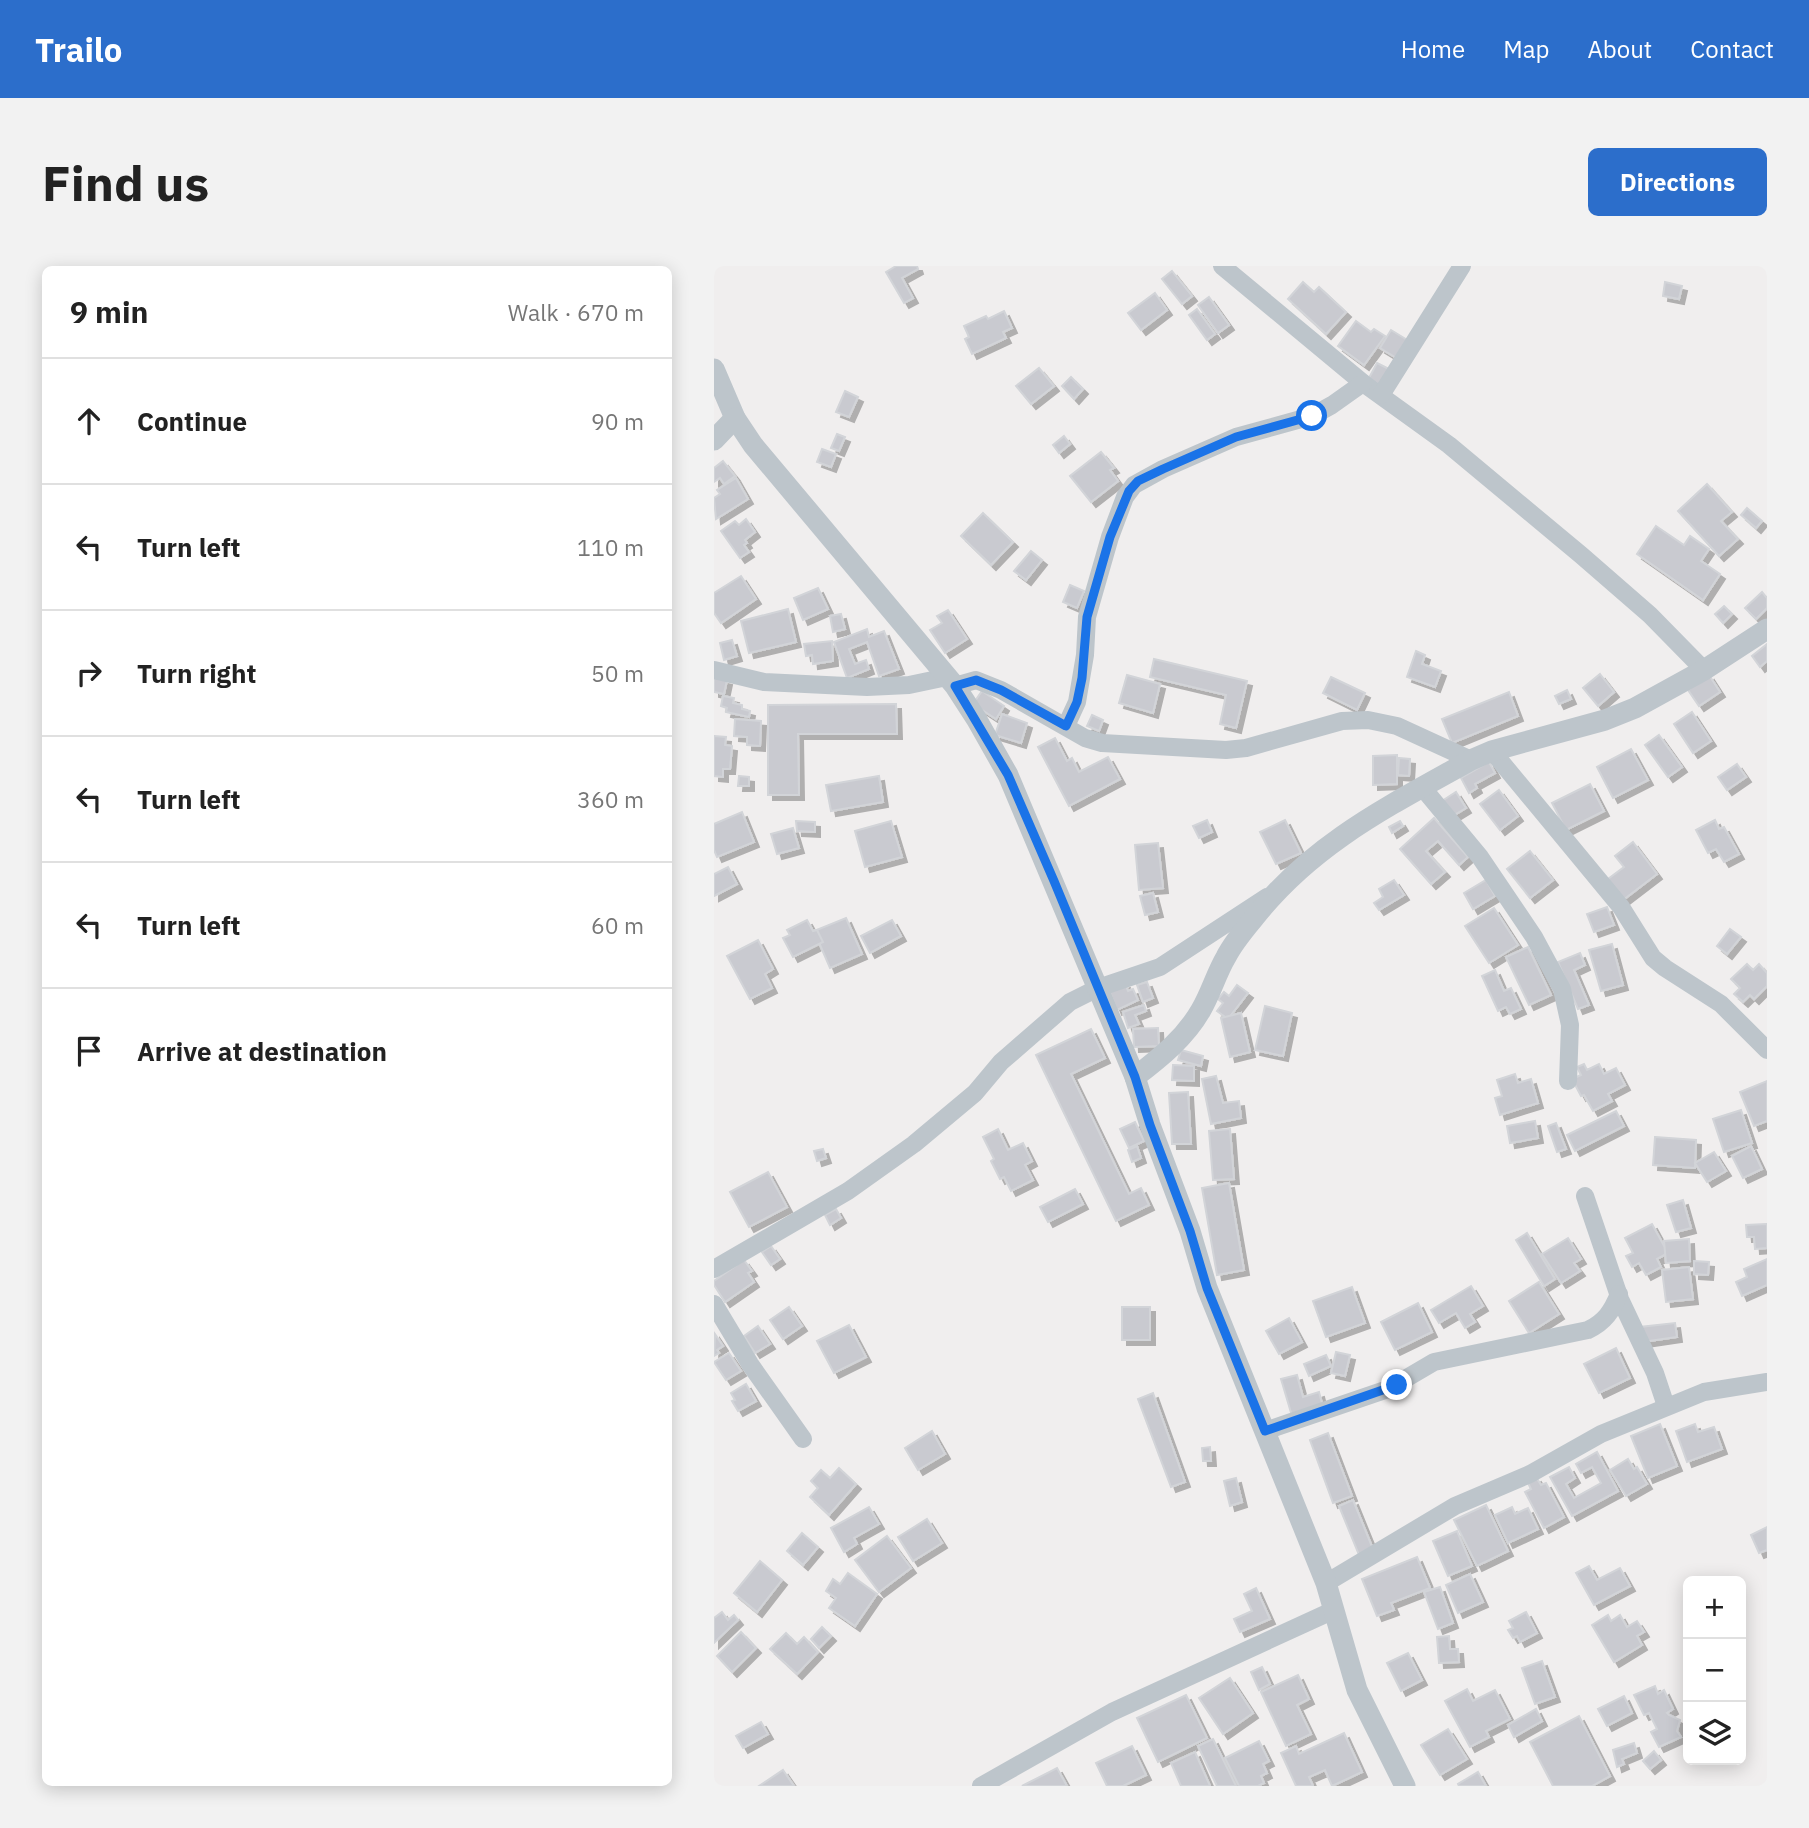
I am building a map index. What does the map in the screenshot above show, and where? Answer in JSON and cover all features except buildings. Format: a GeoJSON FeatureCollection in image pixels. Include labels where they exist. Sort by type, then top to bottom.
{"type":"FeatureCollection","features":[{"type":"Feature","properties":{"kind":"street"},"geometry":{"type":"LineString","coordinates":[[1222,266],[1363,383],[1449,445],[1581,555],[1650,615],[1704,670]]}},
{"type":"Feature","properties":{"kind":"street"},"geometry":{"type":"LineString","coordinates":[[1381,395],[1462,266]]}},
{"type":"Feature","properties":{"kind":"street"},"geometry":{"type":"LineString","coordinates":[[714,369],[735,418],[753,445],[951,682],[1008,775],[1135,1077],[1190,1231],[1207,1288],[1326,1583],[1357,1690],[1405,1786]]}},
{"type":"Feature","properties":{"kind":"street"},"geometry":{"type":"LineString","coordinates":[[1066,726],[1077,702],[1085,655],[1087,617],[1110,537],[1125,497],[1134,485],[1163,469],[1236,437],[1312,416],[1363,383]]}},
{"type":"Feature","properties":{"kind":"street"},"geometry":{"type":"LineString","coordinates":[[714,440],[735,418]]}},
{"type":"Feature","properties":{"kind":"street"},"geometry":{"type":"LineString","coordinates":[[1135,1077],[1176,1043],[1189,1028],[1201,1010],[1226,956],[1276,891],[1309,859],[1348,831],[1471,760],[1492,751],[1625,712],[1704,670],[1767,629]]}},
{"type":"Feature","properties":{"kind":"street"},"geometry":{"type":"LineString","coordinates":[[714,670],[764,682],[867,687],[976,680],[1001,690],[1085,738],[1102,743],[1226,750],[1246,747],[1342,720],[1368,720],[1397,726],[1471,760]]}},
{"type":"Feature","properties":{"kind":"street"},"geometry":{"type":"LineString","coordinates":[[1492,751],[1621,907],[1653,958],[1721,1004],[1767,1050]]}},
{"type":"Feature","properties":{"kind":"street"},"geometry":{"type":"LineString","coordinates":[[1422,787],[1480,857],[1534,937],[1562,989],[1570,1025],[1568,1081]]}},
{"type":"Feature","properties":{"kind":"street"},"geometry":{"type":"LineString","coordinates":[[714,1269],[848,1191],[890,1161],[955,1111],[975,1093],[1001,1062],[1060,1009],[1098,988],[1160,967],[1276,891]]}},
{"type":"Feature","properties":{"kind":"street"},"geometry":{"type":"LineString","coordinates":[[1586,1196],[1619,1294],[1655,1373],[1666,1406]]}},
{"type":"Feature","properties":{"kind":"street"},"geometry":{"type":"LineString","coordinates":[[1265,1431],[1388,1390],[1434,1362],[1588,1329],[1597,1325],[1613,1310],[1619,1294]]}},
{"type":"Feature","properties":{"kind":"street"},"geometry":{"type":"LineString","coordinates":[[714,1304],[750,1364],[803,1439]]}},
{"type":"Feature","properties":{"kind":"street"},"geometry":{"type":"LineString","coordinates":[[1326,1583],[1455,1506],[1530,1474],[1601,1434],[1704,1392],[1767,1382]]}},
{"type":"Feature","properties":{"kind":"street"},"geometry":{"type":"LineString","coordinates":[[981,1786],[1112,1712],[1332,1611]]}},
{"type":"Feature","properties":{"kind":"route"},"geometry":{"type":"LineString","coordinates":[[1312,416],[1236,437],[1138,481],[1129,491],[1110,537],[1087,617],[1082,678],[1077,702],[1066,726],[1001,690],[976,680],[955,686],[1008,775],[1054,881],[1135,1077],[1190,1231],[1207,1288],[1265,1431],[1397,1385]]}}]}
